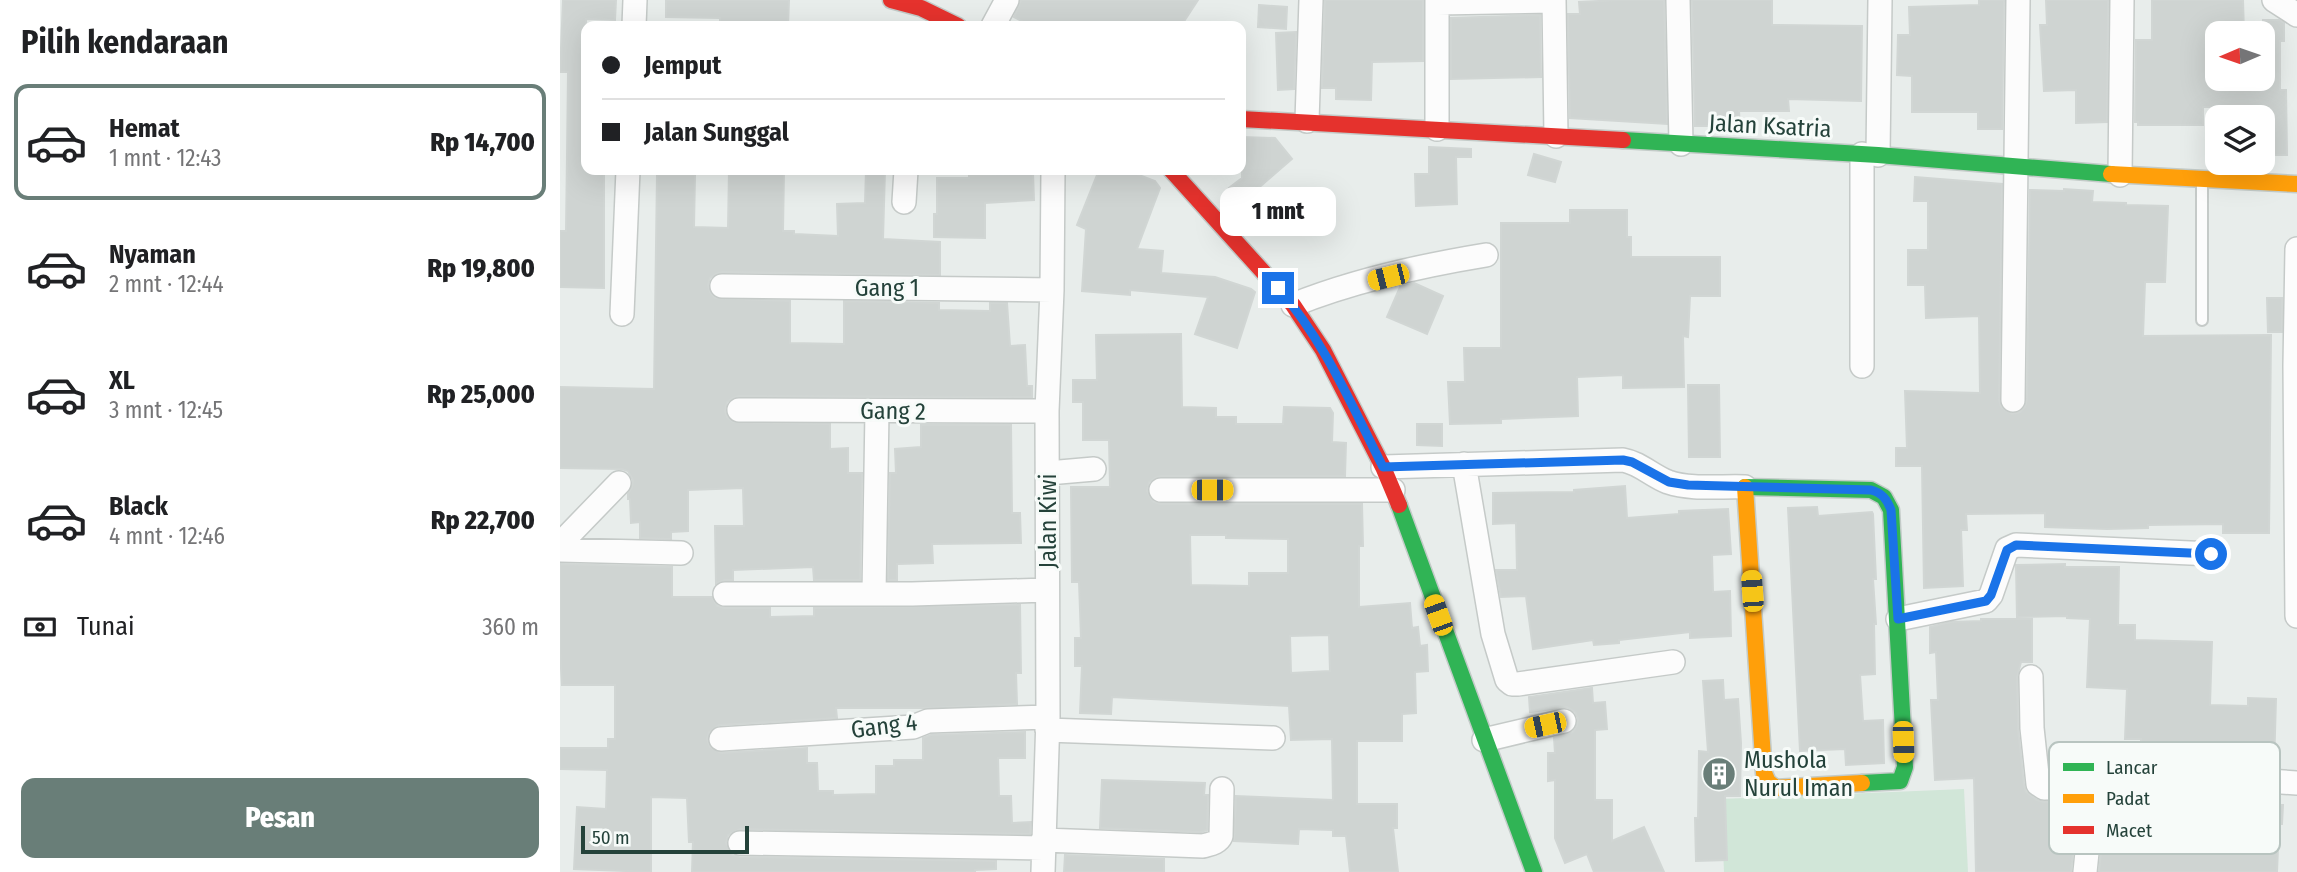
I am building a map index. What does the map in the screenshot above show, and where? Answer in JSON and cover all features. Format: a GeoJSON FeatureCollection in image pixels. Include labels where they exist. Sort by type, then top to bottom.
{"type":"FeatureCollection","features":[{"type":"Feature","properties":{"kind":"street"},"geometry":{"type":"LineString","coordinates":[[634,21],[635,0]]}},
{"type":"Feature","properties":{"kind":"street"},"geometry":{"type":"LineString","coordinates":[[891,0],[920,17]]}},
{"type":"Feature","properties":{"kind":"street"},"geometry":{"type":"LineString","coordinates":[[996,21],[1007,0]]}},
{"type":"Feature","properties":{"kind":"street"},"geometry":{"type":"LineString","coordinates":[[1307,121],[1311,0]]}},
{"type":"Feature","properties":{"kind":"street"},"geometry":{"type":"LineString","coordinates":[[1437,129],[1437,1],[1554,0],[1556,136]]}},
{"type":"Feature","properties":{"kind":"street"},"geometry":{"type":"LineString","coordinates":[[1678,0],[1681,144]]}},
{"type":"Feature","properties":{"kind":"street"},"geometry":{"type":"LineString","coordinates":[[1862,366],[1870,155],[1880,0]]}},
{"type":"Feature","properties":{"kind":"street"},"geometry":{"type":"LineString","coordinates":[[2013,400],[2018,0]]}},
{"type":"Feature","properties":{"kind":"street"},"geometry":{"type":"LineString","coordinates":[[2120,175],[2122,0]]}},
{"type":"Feature","properties":{"kind":"street"},"geometry":{"type":"LineString","coordinates":[[2274,0],[2297,15]]}},
{"type":"Feature","properties":{"kind":"street","name":"Jalan Ksatria"},"geometry":{"type":"LineString","coordinates":[[1246,119],[1870,155],[2120,175],[2297,184]]}},
{"type":"Feature","properties":{"kind":"street"},"geometry":{"type":"LineString","coordinates":[[622,314],[628,175]]}},
{"type":"Feature","properties":{"kind":"street"},"geometry":{"type":"LineString","coordinates":[[904,202],[906,175]]}},
{"type":"Feature","properties":{"kind":"street","name":"Jalan Kiwi"},"geometry":{"type":"LineString","coordinates":[[1043,872],[1047,723],[1047,411],[1053,175]]}},
{"type":"Feature","properties":{"kind":"street"},"geometry":{"type":"LineString","coordinates":[[1176,175],[1293,305],[1322,350],[1383,467],[1534,872]]}},
{"type":"Feature","properties":{"kind":"street"},"geometry":{"type":"LineString","coordinates":[[2297,249],[2297,616]]}},
{"type":"Feature","properties":{"kind":"street"},"geometry":{"type":"LineString","coordinates":[[1293,305],[1320,294],[1486,255]]}},
{"type":"Feature","properties":{"kind":"street","name":"Gang 1"},"geometry":{"type":"LineString","coordinates":[[722,286],[1052,289]]}},
{"type":"Feature","properties":{"kind":"street","name":"Gang 2"},"geometry":{"type":"LineString","coordinates":[[739,410],[1047,411]]}},
{"type":"Feature","properties":{"kind":"street"},"geometry":{"type":"LineString","coordinates":[[874,593],[877,411]]}},
{"type":"Feature","properties":{"kind":"street"},"geometry":{"type":"LineString","coordinates":[[1383,467],[1623,460],[1669,482],[1688,485],[1871,490],[1884,496],[1891,510],[1898,619],[1903,776],[1895,782],[1776,788],[1768,782],[1764,773],[1745,487]]}},
{"type":"Feature","properties":{"kind":"street"},"geometry":{"type":"LineString","coordinates":[[1464,464],[1493,634],[1507,680],[1518,684],[1673,662]]}},
{"type":"Feature","properties":{"kind":"street"},"geometry":{"type":"LineString","coordinates":[[1048,473],[1094,468]]}},
{"type":"Feature","properties":{"kind":"street"},"geometry":{"type":"LineString","coordinates":[[560,544],[619,483]]}},
{"type":"Feature","properties":{"kind":"street"},"geometry":{"type":"LineString","coordinates":[[1161,490],[1393,490]]}},
{"type":"Feature","properties":{"kind":"street"},"geometry":{"type":"LineString","coordinates":[[1898,619],[1986,601],[1991,595],[2007,550],[2016,545],[2211,554]]}},
{"type":"Feature","properties":{"kind":"street"},"geometry":{"type":"LineString","coordinates":[[560,550],[681,552]]}},
{"type":"Feature","properties":{"kind":"street"},"geometry":{"type":"LineString","coordinates":[[725,594],[912,594],[1047,590]]}},
{"type":"Feature","properties":{"kind":"street"},"geometry":{"type":"LineString","coordinates":[[2031,677],[2032,728],[2038,784],[2049,788]]}},
{"type":"Feature","properties":{"kind":"street","name":"Gang 4"},"geometry":{"type":"LineString","coordinates":[[721,739],[913,727],[928,721],[1047,723],[1273,738]]}},
{"type":"Feature","properties":{"kind":"street"},"geometry":{"type":"LineString","coordinates":[[1484,740],[1564,721]]}},
{"type":"Feature","properties":{"kind":"street"},"geometry":{"type":"LineString","coordinates":[[740,843],[1203,846],[1218,841],[1221,836],[1222,789]]}},
{"type":"Feature","properties":{"kind":"street"},"geometry":{"type":"LineString","coordinates":[[2085,872],[2087,854]]}},
{"type":"Feature","properties":{"kind":"lane"},"geometry":{"type":"LineString","coordinates":[[2202,179],[2202,320]]}},
{"type":"Feature","properties":{"kind":"green space"},"geometry":{"type":"Polygon","coordinates":[[[1964,789],[1968,872],[1724,872],[1721,799],[1964,789]]]}},
{"type":"Feature","properties":{"kind":"building"},"geometry":{"type":"Polygon","coordinates":[[[563,0],[616,0],[615,20],[581,21],[581,175],[604,175],[604,288],[560,287],[560,231],[566,231],[568,72],[560,72],[563,0]]]}},
{"type":"Feature","properties":{"kind":"building"},"geometry":{"type":"Polygon","coordinates":[[[666,0],[789,0],[788,21],[720,21],[720,18],[666,17],[666,0]]]}},
{"type":"Feature","properties":{"kind":"building"},"geometry":{"type":"Polygon","coordinates":[[[1021,0],[1198,0],[1184,21],[1022,21],[1014,17],[1021,0]]]}},
{"type":"Feature","properties":{"kind":"building"},"geometry":{"type":"Polygon","coordinates":[[[1325,0],[1423,0],[1423,61],[1372,62],[1371,100],[1336,99],[1336,88],[1322,88],[1325,0]]]}},
{"type":"Feature","properties":{"kind":"building"},"geometry":{"type":"Polygon","coordinates":[[[1664,0],[1667,124],[1570,118],[1568,14],[1580,14],[1579,2],[1664,0]]]}},
{"type":"Feature","properties":{"kind":"building"},"geometry":{"type":"Polygon","coordinates":[[[1692,0],[1772,0],[1772,25],[1862,26],[1861,101],[1788,99],[1789,111],[1739,111],[1740,126],[1695,126],[1692,0]]]}},
{"type":"Feature","properties":{"kind":"building"},"geometry":{"type":"Polygon","coordinates":[[[1979,0],[2004,0],[2002,129],[1978,129],[1978,112],[1912,112],[1912,76],[1897,75],[1898,35],[1910,35],[1909,7],[1979,5],[1979,0]]]}},
{"type":"Feature","properties":{"kind":"building"},"geometry":{"type":"Polygon","coordinates":[[[2046,0],[2108,0],[2107,122],[2076,123],[2076,90],[2044,91],[2040,25],[2047,25],[2046,0]]]}},
{"type":"Feature","properties":{"kind":"building"},"geometry":{"type":"Polygon","coordinates":[[[2152,0],[2243,0],[2244,21],[2205,21],[2205,91],[2275,91],[2275,21],[2263,20],[2279,20],[2284,23],[2284,41],[2280,41],[2280,90],[2286,90],[2287,155],[2275,155],[2275,105],[2205,105],[2203,125],[2138,125],[2138,122],[2135,122],[2136,40],[2152,40],[2152,0]]]}},
{"type":"Feature","properties":{"kind":"building"},"geometry":{"type":"Polygon","coordinates":[[[1259,5],[1287,7],[1286,29],[1258,27],[1259,5]]]}},
{"type":"Feature","properties":{"kind":"building"},"geometry":{"type":"Polygon","coordinates":[[[1540,15],[1541,77],[1451,79],[1451,18],[1540,15]]]}},
{"type":"Feature","properties":{"kind":"building"},"geometry":{"type":"Polygon","coordinates":[[[1296,32],[1294,89],[1278,90],[1276,33],[1296,32]]]}},
{"type":"Feature","properties":{"kind":"building"},"geometry":{"type":"Polygon","coordinates":[[[1246,137],[1275,138],[1292,159],[1241,203],[1229,188],[1242,178],[1242,175],[1246,175],[1246,137]]]}},
{"type":"Feature","properties":{"kind":"building"},"geometry":{"type":"Polygon","coordinates":[[[1429,147],[1471,149],[1471,157],[1456,157],[1457,204],[1416,206],[1415,174],[1429,174],[1429,147]]]}},
{"type":"Feature","properties":{"kind":"building"},"geometry":{"type":"Polygon","coordinates":[[[1534,154],[1561,162],[1555,182],[1528,175],[1534,154]]]}},
{"type":"Feature","properties":{"kind":"building"},"geometry":{"type":"Polygon","coordinates":[[[657,175],[695,175],[694,227],[728,228],[729,175],[784,175],[783,231],[838,236],[837,204],[865,203],[866,175],[885,175],[883,239],[940,242],[940,275],[722,272],[710,278],[710,292],[715,298],[790,301],[790,343],[844,344],[844,301],[939,303],[939,310],[990,311],[990,303],[1007,303],[1010,346],[1025,345],[1027,386],[1032,386],[1032,397],[739,396],[727,402],[725,411],[733,422],[830,424],[830,449],[848,448],[848,473],[862,473],[860,580],[814,580],[813,567],[733,570],[733,580],[716,584],[715,526],[744,526],[743,488],[688,490],[688,531],[671,532],[671,539],[640,538],[640,522],[631,523],[628,494],[633,480],[628,471],[560,468],[560,387],[654,389],[657,175]]]}},
{"type":"Feature","properties":{"kind":"building"},"geometry":{"type":"Polygon","coordinates":[[[1033,175],[1034,200],[985,203],[985,238],[934,237],[937,178],[1033,175]]]}},
{"type":"Feature","properties":{"kind":"building"},"geometry":{"type":"Polygon","coordinates":[[[1097,175],[1139,175],[1155,181],[1160,188],[1137,249],[1163,251],[1161,273],[1215,277],[1255,292],[1237,348],[1195,334],[1208,297],[1130,290],[1130,295],[1082,291],[1086,229],[1077,225],[1097,175]]]}},
{"type":"Feature","properties":{"kind":"building"},"geometry":{"type":"Polygon","coordinates":[[[1915,177],[2002,184],[1999,400],[2001,407],[2012,414],[2020,412],[2027,400],[2030,190],[2093,191],[2092,202],[2168,206],[2165,282],[2145,282],[2143,336],[2271,335],[2269,533],[2223,533],[2223,524],[2148,525],[2148,528],[2107,529],[2045,527],[2045,513],[1966,514],[1967,530],[1961,530],[1963,586],[1924,588],[1922,466],[1896,466],[1896,448],[1907,448],[1905,391],[1980,393],[1979,316],[1926,318],[1925,285],[1908,285],[1908,250],[1928,250],[1928,201],[1914,201],[1915,177]]]}},
{"type":"Feature","properties":{"kind":"building"},"geometry":{"type":"Polygon","coordinates":[[[1570,210],[1627,210],[1627,237],[1631,237],[1631,257],[1720,257],[1720,296],[1690,296],[1688,337],[1683,336],[1684,387],[1623,388],[1623,375],[1577,377],[1578,416],[1501,419],[1501,423],[1450,424],[1448,382],[1465,382],[1464,348],[1501,348],[1501,223],[1570,223],[1570,210]]]}},
{"type":"Feature","properties":{"kind":"building"},"geometry":{"type":"Polygon","coordinates":[[[1414,283],[1443,296],[1427,334],[1387,317],[1400,287],[1414,283]]]}},
{"type":"Feature","properties":{"kind":"building"},"geometry":{"type":"Polygon","coordinates":[[[2267,298],[2282,298],[2282,332],[2268,332],[2267,298]]]}},
{"type":"Feature","properties":{"kind":"building"},"geometry":{"type":"Polygon","coordinates":[[[1181,334],[1182,407],[1216,408],[1216,417],[1236,417],[1236,424],[1283,424],[1284,407],[1330,408],[1333,413],[1332,442],[1346,443],[1345,476],[1161,476],[1149,482],[1147,491],[1153,502],[1161,504],[1362,504],[1363,546],[1359,546],[1359,607],[1410,603],[1412,628],[1418,627],[1420,646],[1427,645],[1428,671],[1415,672],[1416,713],[1402,714],[1402,741],[1357,741],[1357,804],[1397,804],[1397,828],[1393,828],[1398,872],[1350,872],[1346,836],[1333,836],[1333,830],[1299,829],[1298,844],[1234,841],[1236,796],[1333,800],[1332,739],[1291,740],[1289,706],[1112,697],[1111,714],[1080,713],[1082,666],[1075,666],[1075,638],[1081,638],[1079,582],[1072,582],[1071,487],[1110,487],[1109,440],[1083,440],[1083,402],[1073,402],[1073,380],[1097,380],[1096,335],[1181,334]],[[1190,535],[1191,585],[1249,586],[1249,573],[1288,573],[1288,539],[1190,535]],[[1329,635],[1290,636],[1291,673],[1330,671],[1329,635]]]}},
{"type":"Feature","properties":{"kind":"building"},"geometry":{"type":"Polygon","coordinates":[[[1688,385],[1719,385],[1720,457],[1689,457],[1688,385]]]}},
{"type":"Feature","properties":{"kind":"building"},"geometry":{"type":"Polygon","coordinates":[[[1417,424],[1442,424],[1442,446],[1417,445],[1417,424]]]}},
{"type":"Feature","properties":{"kind":"building"},"geometry":{"type":"Polygon","coordinates":[[[921,425],[1011,425],[1012,513],[1020,513],[1021,543],[932,544],[933,563],[897,564],[897,580],[888,580],[890,473],[896,473],[895,449],[921,447],[921,425]]]}},
{"type":"Feature","properties":{"kind":"building"},"geometry":{"type":"Polygon","coordinates":[[[1625,486],[1627,518],[1679,514],[1679,511],[1728,509],[1731,554],[1712,555],[1713,592],[1730,591],[1731,636],[1690,638],[1690,632],[1619,640],[1619,643],[1594,645],[1593,640],[1533,649],[1526,596],[1501,597],[1496,570],[1517,570],[1516,523],[1493,524],[1493,493],[1574,492],[1625,486]]]}},
{"type":"Feature","properties":{"kind":"building"},"geometry":{"type":"Polygon","coordinates":[[[1817,507],[1818,516],[1873,514],[1876,579],[1873,579],[1875,674],[1860,675],[1863,721],[1883,720],[1884,763],[1846,765],[1845,749],[1800,751],[1788,508],[1817,507]]]}},
{"type":"Feature","properties":{"kind":"building"},"geometry":{"type":"Polygon","coordinates":[[[560,564],[672,567],[672,597],[712,597],[717,606],[725,608],[770,608],[770,617],[814,616],[814,608],[1020,605],[1021,673],[1016,673],[1017,704],[836,708],[837,718],[719,725],[709,732],[707,739],[710,747],[721,753],[807,748],[807,763],[817,763],[818,791],[833,791],[833,795],[876,794],[876,766],[894,766],[894,760],[923,760],[923,738],[931,735],[1025,732],[1025,758],[998,758],[999,796],[1011,796],[1012,823],[1031,822],[1030,834],[740,829],[728,835],[726,843],[732,855],[739,857],[996,861],[996,869],[975,872],[692,872],[693,842],[689,842],[687,798],[651,797],[651,872],[574,869],[577,807],[606,809],[607,770],[560,769],[560,748],[608,748],[608,739],[615,739],[615,685],[562,685],[560,564]]]}},
{"type":"Feature","properties":{"kind":"building"},"geometry":{"type":"Polygon","coordinates":[[[2016,565],[2119,567],[2118,625],[2135,625],[2135,640],[2212,642],[2210,705],[2248,706],[2248,698],[2276,699],[2275,742],[2141,742],[2141,739],[2125,739],[2127,689],[2087,687],[2090,619],[2067,616],[2017,617],[2016,565]]]}},
{"type":"Feature","properties":{"kind":"building"},"geometry":{"type":"Polygon","coordinates":[[[2032,619],[2032,662],[2021,662],[2017,677],[2018,729],[2024,785],[2026,792],[2037,800],[2049,802],[2049,854],[2073,854],[2071,872],[1976,872],[1974,778],[1935,780],[1931,700],[1938,700],[1936,652],[1930,653],[1930,627],[1951,622],[2032,619]]]}},
{"type":"Feature","properties":{"kind":"building"},"geometry":{"type":"Polygon","coordinates":[[[1723,680],[1724,700],[1738,699],[1740,796],[1725,796],[1727,860],[1696,861],[1695,818],[1698,818],[1699,751],[1708,752],[1703,681],[1723,680]]]}},
{"type":"Feature","properties":{"kind":"building"},"geometry":{"type":"Polygon","coordinates":[[[1592,688],[1593,703],[1605,702],[1607,729],[1595,730],[1595,800],[1612,800],[1612,841],[1644,827],[1664,872],[1594,872],[1587,854],[1565,863],[1555,838],[1555,780],[1548,781],[1548,753],[1555,753],[1554,738],[1573,732],[1578,718],[1575,712],[1567,707],[1530,712],[1529,697],[1592,688]]]}},
{"type":"Feature","properties":{"kind":"building"},"geometry":{"type":"Polygon","coordinates":[[[1102,780],[1205,783],[1204,795],[1208,795],[1207,830],[1201,832],[1100,828],[1102,780]]]}},
{"type":"Feature","properties":{"kind":"building"},"geometry":{"type":"Polygon","coordinates":[[[2280,805],[2283,805],[2280,824],[2280,805]]]}},
{"type":"Feature","properties":{"kind":"building"},"geometry":{"type":"Polygon","coordinates":[[[2101,854],[2278,854],[2277,872],[2099,872],[2101,854]]]}},
{"type":"Feature","properties":{"kind":"building"},"geometry":{"type":"Polygon","coordinates":[[[1065,855],[1164,859],[1164,872],[1064,872],[1065,855]]]}},
{"type":"Feature","properties":{"kind":"traffic: fast"},"geometry":{"type":"LineString","coordinates":[[1623,140],[1878,155],[2111,174]]}},
{"type":"Feature","properties":{"kind":"traffic: fast"},"geometry":{"type":"LineString","coordinates":[[1745,487],[1871,490],[1884,497],[1891,510],[1905,767],[1900,781],[1862,783]]}},
{"type":"Feature","properties":{"kind":"traffic: fast"},"geometry":{"type":"LineString","coordinates":[[1399,505],[1534,872]]}},
{"type":"Feature","properties":{"kind":"traffic: slow"},"geometry":{"type":"LineString","coordinates":[[2111,174],[2297,184]]}},
{"type":"Feature","properties":{"kind":"traffic: slow"},"geometry":{"type":"LineString","coordinates":[[1745,487],[1764,773],[1768,782],[1776,788],[1862,783]]}},
{"type":"Feature","properties":{"kind":"traffic: jam"},"geometry":{"type":"LineString","coordinates":[[891,0],[921,8],[948,21]]}},
{"type":"Feature","properties":{"kind":"traffic: jam"},"geometry":{"type":"LineString","coordinates":[[1246,119],[1623,140]]}},
{"type":"Feature","properties":{"kind":"traffic: jam"},"geometry":{"type":"LineString","coordinates":[[1176,175],[1293,305],[1323,350],[1383,467],[1399,505]]}},
{"type":"Feature","properties":{"kind":"place","name":"Mushola Nurul Iman"},"geometry":{"type":"Point","coordinates":[1719,774]}},
{"type":"Feature","properties":{"kind":"route"},"geometry":{"type":"LineString","coordinates":[[1278,288],[1293,305],[1322,350],[1383,467],[1623,460],[1669,482],[1688,485],[1878,492],[1884,496],[1891,510],[1898,619],[1986,601],[2011,546],[2211,554]]}}]}
